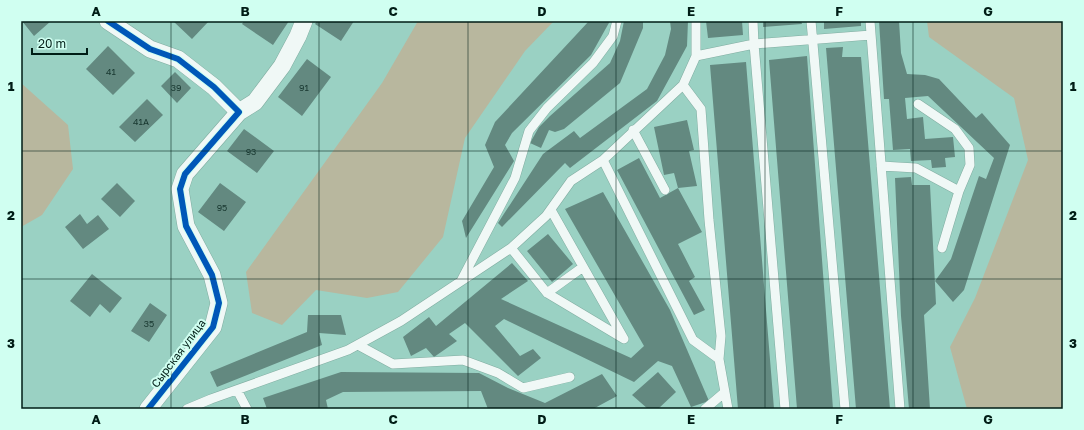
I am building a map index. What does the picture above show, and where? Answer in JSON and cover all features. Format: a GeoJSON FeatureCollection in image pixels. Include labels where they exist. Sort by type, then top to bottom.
{"type":"FeatureCollection","features":[{"type":"Feature","properties":{"kind":"street"},"geometry":{"type":"LineString","coordinates":[[108,21],[150,49],[178,59],[214,87],[239,112]]}},
{"type":"Feature","properties":{"kind":"street","name":"Сырская улица"},"geometry":{"type":"LineString","coordinates":[[148,409],[213,327],[219,303],[212,275],[186,226],[180,189],[185,174],[239,112],[255,102],[282,66],[304,21]]}},
{"type":"Feature","properties":{"kind":"lane"},"geometry":{"type":"LineString","coordinates":[[460,282],[515,178],[529,131],[547,108],[593,63],[613,36],[616,21]]}},
{"type":"Feature","properties":{"kind":"lane"},"geometry":{"type":"LineString","coordinates":[[188,409],[348,350],[401,321],[511,248],[546,216],[571,181],[603,160],[682,85],[696,56],[696,21]]}},
{"type":"Feature","properties":{"kind":"lane"},"geometry":{"type":"LineString","coordinates":[[753,21],[785,409]]}},
{"type":"Feature","properties":{"kind":"lane"},"geometry":{"type":"LineString","coordinates":[[811,21],[845,409]]}},
{"type":"Feature","properties":{"kind":"lane"},"geometry":{"type":"LineString","coordinates":[[870,21],[900,409]]}},
{"type":"Feature","properties":{"kind":"lane"},"geometry":{"type":"LineString","coordinates":[[696,56],[754,44],[871,35]]}},
{"type":"Feature","properties":{"kind":"lane"},"geometry":{"type":"LineString","coordinates":[[682,85],[701,109],[709,220],[722,336],[718,359],[728,409]]}},
{"type":"Feature","properties":{"kind":"lane"},"geometry":{"type":"LineString","coordinates":[[918,104],[955,129],[969,148],[970,165],[959,190],[942,248]]}},
{"type":"Feature","properties":{"kind":"lane"},"geometry":{"type":"LineString","coordinates":[[633,130],[665,190]]}},
{"type":"Feature","properties":{"kind":"lane"},"geometry":{"type":"LineString","coordinates":[[603,160],[693,340],[718,359]]}},
{"type":"Feature","properties":{"kind":"lane"},"geometry":{"type":"LineString","coordinates":[[881,166],[916,168],[959,190]]}},
{"type":"Feature","properties":{"kind":"lane"},"geometry":{"type":"LineString","coordinates":[[511,248],[547,293],[624,339],[551,210]]}},
{"type":"Feature","properties":{"kind":"lane"},"geometry":{"type":"LineString","coordinates":[[547,293],[583,267]]}},
{"type":"Feature","properties":{"kind":"lane"},"geometry":{"type":"LineString","coordinates":[[358,344],[393,364],[463,360],[498,373],[523,388],[570,377]]}},
{"type":"Feature","properties":{"kind":"lane"},"geometry":{"type":"LineString","coordinates":[[237,390],[247,409]]}},
{"type":"Feature","properties":{"kind":"lane"},"geometry":{"type":"LineString","coordinates":[[705,409],[725,392]]}},
{"type":"Feature","properties":{"kind":"green space"},"geometry":{"type":"Polygon","coordinates":[[[418,21],[554,21],[525,51],[465,138],[443,237],[398,292],[367,298],[316,290],[282,325],[252,313],[246,272],[382,83],[418,21]]]}},
{"type":"Feature","properties":{"kind":"green space"},"geometry":{"type":"Polygon","coordinates":[[[927,21],[1063,21],[1063,409],[967,409],[950,347],[975,298],[1028,160],[1014,98],[929,37],[927,21]]]}},
{"type":"Feature","properties":{"kind":"green space"},"geometry":{"type":"Polygon","coordinates":[[[21,83],[68,125],[73,169],[42,215],[21,227],[21,83]]]}},
{"type":"Feature","properties":{"kind":"green space"},"geometry":{"type":"Polygon","coordinates":[[[350,407],[473,408],[474,409],[349,409],[350,407]]]}},
{"type":"Feature","properties":{"kind":"building"},"geometry":{"type":"Polygon","coordinates":[[[22,21],[51,21],[34,36],[22,21]]]}},
{"type":"Feature","properties":{"kind":"building"},"geometry":{"type":"Polygon","coordinates":[[[173,21],[209,21],[192,39],[173,21]]]}},
{"type":"Feature","properties":{"kind":"building"},"geometry":{"type":"Polygon","coordinates":[[[244,21],[289,21],[273,45],[242,24],[244,21]]]}},
{"type":"Feature","properties":{"kind":"building"},"geometry":{"type":"Polygon","coordinates":[[[317,21],[354,21],[341,41],[315,24],[317,21]]]}},
{"type":"Feature","properties":{"kind":"building"},"geometry":{"type":"Polygon","coordinates":[[[589,21],[610,21],[591,55],[512,133],[505,145],[514,161],[466,238],[462,221],[494,167],[485,145],[495,122],[589,21]]]}},
{"type":"Feature","properties":{"kind":"building"},"geometry":{"type":"Polygon","coordinates":[[[624,21],[643,21],[643,28],[620,83],[564,129],[555,132],[549,130],[541,148],[530,143],[539,127],[550,116],[610,63],[620,41],[624,21]]]}},
{"type":"Feature","properties":{"kind":"building"},"geometry":{"type":"Polygon","coordinates":[[[670,21],[688,21],[687,46],[657,101],[570,168],[565,163],[502,227],[498,223],[543,154],[574,131],[580,138],[647,89],[665,55],[671,29],[670,21]]]}},
{"type":"Feature","properties":{"kind":"building"},"geometry":{"type":"Polygon","coordinates":[[[706,21],[742,21],[743,35],[708,38],[706,21]]]}},
{"type":"Feature","properties":{"kind":"building"},"geometry":{"type":"Polygon","coordinates":[[[763,21],[801,21],[802,24],[763,27],[763,21]]]}},
{"type":"Feature","properties":{"kind":"building"},"geometry":{"type":"Polygon","coordinates":[[[824,21],[861,21],[861,26],[824,29],[824,21]]]}},
{"type":"Feature","properties":{"kind":"building"},"geometry":{"type":"Polygon","coordinates":[[[879,21],[899,21],[901,53],[907,74],[925,75],[939,79],[976,118],[982,113],[1010,145],[964,290],[953,302],[935,281],[951,259],[979,176],[986,179],[994,158],[928,96],[905,98],[907,119],[923,117],[925,139],[953,137],[955,157],[945,158],[946,167],[932,168],[931,160],[911,161],[910,149],[893,150],[889,99],[884,99],[879,21]]]}},
{"type":"Feature","properties":{"kind":"building"},"geometry":{"type":"Polygon","coordinates":[[[108,46],[135,73],[113,95],[86,69],[108,46]]]}},
{"type":"Feature","properties":{"kind":"building"},"geometry":{"type":"Polygon","coordinates":[[[843,47],[842,57],[861,57],[890,409],[856,409],[826,48],[843,47]]]}},
{"type":"Feature","properties":{"kind":"building"},"geometry":{"type":"Polygon","coordinates":[[[807,56],[833,409],[797,409],[769,60],[807,56]]]}},
{"type":"Feature","properties":{"kind":"building"},"geometry":{"type":"Polygon","coordinates":[[[307,59],[331,77],[302,116],[278,97],[307,59]]]}},
{"type":"Feature","properties":{"kind":"building"},"geometry":{"type":"Polygon","coordinates":[[[746,62],[774,409],[738,409],[710,65],[746,62]]]}},
{"type":"Feature","properties":{"kind":"building"},"geometry":{"type":"Polygon","coordinates":[[[175,72],[191,88],[177,103],[161,86],[175,72]]]}},
{"type":"Feature","properties":{"kind":"building"},"geometry":{"type":"Polygon","coordinates":[[[147,99],[163,115],[135,142],[119,127],[147,99]]]}},
{"type":"Feature","properties":{"kind":"building"},"geometry":{"type":"Polygon","coordinates":[[[687,120],[694,150],[689,151],[697,186],[678,188],[674,173],[664,175],[654,127],[687,120]]]}},
{"type":"Feature","properties":{"kind":"building"},"geometry":{"type":"Polygon","coordinates":[[[244,129],[274,151],[257,173],[227,151],[244,129]]]}},
{"type":"Feature","properties":{"kind":"building"},"geometry":{"type":"Polygon","coordinates":[[[639,158],[660,198],[678,188],[702,232],[678,244],[695,277],[689,281],[705,310],[694,315],[617,170],[639,158]]]}},
{"type":"Feature","properties":{"kind":"building"},"geometry":{"type":"Polygon","coordinates":[[[911,177],[912,185],[930,185],[936,304],[924,315],[930,409],[909,409],[901,316],[895,178],[911,177]]]}},
{"type":"Feature","properties":{"kind":"building"},"geometry":{"type":"Polygon","coordinates":[[[117,183],[135,201],[120,217],[101,199],[117,183]]]}},
{"type":"Feature","properties":{"kind":"building"},"geometry":{"type":"Polygon","coordinates":[[[220,183],[246,202],[224,231],[198,212],[220,183]]]}},
{"type":"Feature","properties":{"kind":"building"},"geometry":{"type":"Polygon","coordinates":[[[603,192],[670,310],[709,401],[691,407],[672,366],[658,361],[634,382],[504,319],[495,326],[520,356],[533,349],[541,358],[518,376],[465,323],[449,334],[457,341],[434,357],[426,348],[411,356],[403,337],[429,317],[436,326],[512,263],[528,281],[501,299],[631,358],[644,346],[565,209],[603,192]]]}},
{"type":"Feature","properties":{"kind":"building"},"geometry":{"type":"Polygon","coordinates":[[[80,214],[87,224],[98,215],[109,229],[83,249],[65,227],[80,214]]]}},
{"type":"Feature","properties":{"kind":"building"},"geometry":{"type":"Polygon","coordinates":[[[548,234],[573,264],[552,282],[527,251],[548,234]]]}},
{"type":"Feature","properties":{"kind":"building"},"geometry":{"type":"Polygon","coordinates":[[[92,274],[122,298],[110,313],[100,304],[90,317],[70,301],[92,274]]]}},
{"type":"Feature","properties":{"kind":"building"},"geometry":{"type":"Polygon","coordinates":[[[150,303],[167,315],[149,342],[131,331],[150,303]]]}},
{"type":"Feature","properties":{"kind":"building"},"geometry":{"type":"Polygon","coordinates":[[[308,315],[341,315],[346,335],[319,333],[322,345],[217,387],[210,372],[307,332],[308,315]]]}},
{"type":"Feature","properties":{"kind":"building"},"geometry":{"type":"Polygon","coordinates":[[[341,372],[479,373],[508,388],[545,403],[602,374],[617,396],[593,409],[488,409],[481,391],[343,392],[326,400],[328,409],[267,409],[263,398],[341,372]]]}},
{"type":"Feature","properties":{"kind":"building"},"geometry":{"type":"Polygon","coordinates":[[[658,372],[676,392],[658,409],[648,409],[632,395],[658,372]]]}},
{"type":"Feature","properties":{"kind":"cycle path"},"geometry":{"type":"LineString","coordinates":[[108,21],[150,49],[178,59],[214,87],[239,112],[185,174],[180,189],[186,226],[212,275],[219,303],[213,327],[148,409]]}}]}
